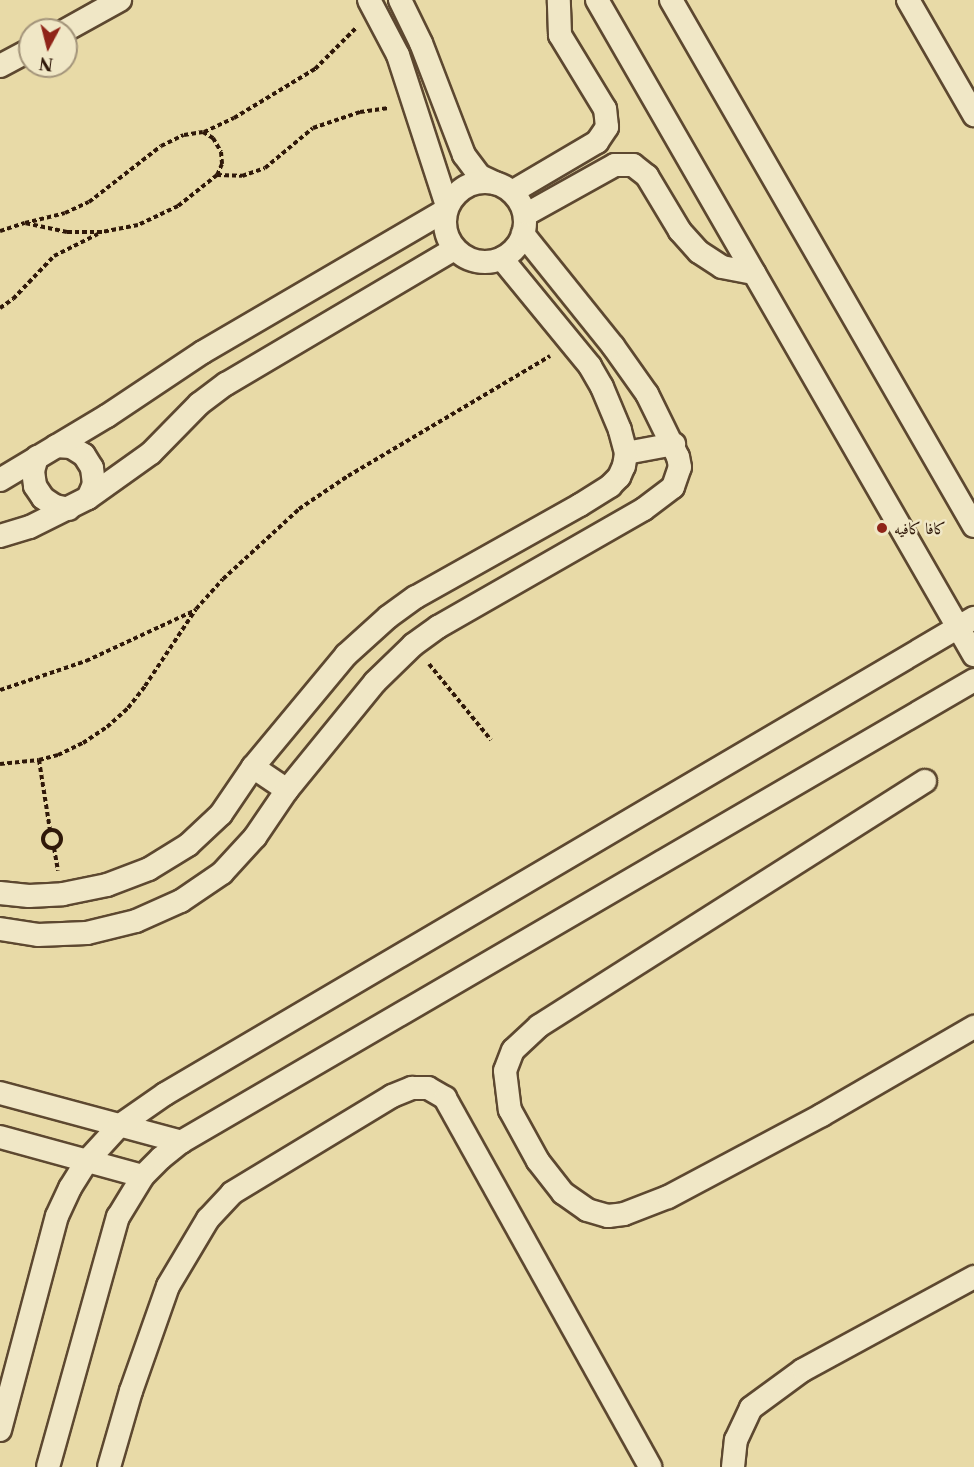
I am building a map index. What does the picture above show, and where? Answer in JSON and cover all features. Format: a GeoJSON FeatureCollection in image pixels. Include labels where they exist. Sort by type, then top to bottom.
{"type":"FeatureCollection","features":[{"type":"Feature","properties":{"kind":"street"},"geometry":{"type":"LineString","coordinates":[[78,23],[120,0]]}},
{"type":"Feature","properties":{"kind":"street"},"geometry":{"type":"LineString","coordinates":[[0,929],[38,935],[87,933],[136,921],[181,901],[222,873],[255,837],[287,790],[375,682],[413,645],[438,627],[644,509],[666,495],[678,478],[680,467],[674,444],[631,369],[524,224],[504,188],[480,176],[464,155],[421,43],[400,0]]}},
{"type":"Feature","properties":{"kind":"street"},"geometry":{"type":"LineString","coordinates":[[559,0],[560,35],[605,109],[607,127],[597,142],[504,188],[472,183],[453,196],[446,208],[444,223],[447,237],[454,249],[476,262],[502,259],[512,253],[524,224],[615,165],[633,165],[647,176],[680,231],[699,252],[722,267],[754,273]]}},
{"type":"Feature","properties":{"kind":"street"},"geometry":{"type":"LineString","coordinates":[[597,0],[754,273],[966,623],[974,654]]}},
{"type":"Feature","properties":{"kind":"street"},"geometry":{"type":"LineString","coordinates":[[671,0],[974,526]]}},
{"type":"Feature","properties":{"kind":"street"},"geometry":{"type":"LineString","coordinates":[[908,0],[974,115]]}},
{"type":"Feature","properties":{"kind":"street"},"geometry":{"type":"LineString","coordinates":[[371,3],[398,55],[446,208]]}},
{"type":"Feature","properties":{"kind":"street"},"geometry":{"type":"LineString","coordinates":[[398,55],[421,43]]}},
{"type":"Feature","properties":{"kind":"street"},"geometry":{"type":"LineString","coordinates":[[0,66],[18,56]]}},
{"type":"Feature","properties":{"kind":"street"},"geometry":{"type":"LineString","coordinates":[[0,480],[153,387],[203,352],[446,208]]}},
{"type":"Feature","properties":{"kind":"street"},"geometry":{"type":"LineString","coordinates":[[0,536],[79,503],[151,453],[199,404],[226,384],[454,249]]}},
{"type":"Feature","properties":{"kind":"street"},"geometry":{"type":"LineString","coordinates":[[0,893],[29,896],[63,894],[107,885],[149,869],[188,845],[221,814],[253,767],[346,655],[388,617],[416,597],[610,486],[624,466],[626,453],[620,430],[602,387],[571,343],[502,259]]}},
{"type":"Feature","properties":{"kind":"street"},"geometry":{"type":"LineString","coordinates":[[303,294],[322,327]]}},
{"type":"Feature","properties":{"kind":"street"},"geometry":{"type":"LineString","coordinates":[[203,352],[226,384]]}},
{"type":"Feature","properties":{"kind":"street"},"geometry":{"type":"LineString","coordinates":[[626,453],[674,444]]}},
{"type":"Feature","properties":{"kind":"street"},"geometry":{"type":"LineString","coordinates":[[71,447],[84,455],[92,468],[94,484],[79,503],[55,506],[43,498],[35,486],[33,471],[47,452],[71,447]]}},
{"type":"Feature","properties":{"kind":"street"},"geometry":{"type":"LineString","coordinates":[[610,486],[644,509]]}},
{"type":"Feature","properties":{"kind":"street"},"geometry":{"type":"LineString","coordinates":[[580,505],[603,532]]}},
{"type":"Feature","properties":{"kind":"street"},"geometry":{"type":"LineString","coordinates":[[472,565],[494,596]]}},
{"type":"Feature","properties":{"kind":"street"},"geometry":{"type":"LineString","coordinates":[[0,1430],[57,1216],[70,1188],[87,1161],[119,1126],[165,1094],[966,623]]}},
{"type":"Feature","properties":{"kind":"street"},"geometry":{"type":"LineString","coordinates":[[346,655],[375,682]]}},
{"type":"Feature","properties":{"kind":"street"},"geometry":{"type":"LineString","coordinates":[[48,1467],[118,1217],[143,1176],[181,1142],[974,680]]}},
{"type":"Feature","properties":{"kind":"street"},"geometry":{"type":"LineString","coordinates":[[253,767],[287,790]]}},
{"type":"Feature","properties":{"kind":"street"},"geometry":{"type":"LineString","coordinates":[[926,781],[539,1026],[513,1050],[505,1071],[510,1110],[537,1161],[563,1193],[587,1210],[608,1216],[624,1214],[668,1197],[802,1126],[974,1027]]}},
{"type":"Feature","properties":{"kind":"street"},"geometry":{"type":"LineString","coordinates":[[109,1467],[131,1391],[168,1286],[208,1219],[232,1193],[392,1095],[412,1088],[428,1088],[445,1098],[650,1467]]}},
{"type":"Feature","properties":{"kind":"street"},"geometry":{"type":"LineString","coordinates":[[0,1093],[181,1142]]}},
{"type":"Feature","properties":{"kind":"street"},"geometry":{"type":"LineString","coordinates":[[0,1137],[143,1176]]}},
{"type":"Feature","properties":{"kind":"street"},"geometry":{"type":"LineString","coordinates":[[733,1467],[736,1440],[751,1408],[803,1370],[974,1277]]}},
{"type":"Feature","properties":{"kind":"path"},"geometry":{"type":"LineString","coordinates":[[0,231],[25,222],[65,213],[89,202],[161,146],[184,135],[203,132],[234,118],[315,69],[356,28],[371,3]]}},
{"type":"Feature","properties":{"kind":"path"},"geometry":{"type":"LineString","coordinates":[[217,175],[242,176],[265,168],[313,128],[333,120],[360,112],[415,107]]}},
{"type":"Feature","properties":{"kind":"path"},"geometry":{"type":"LineString","coordinates":[[25,222],[67,232],[102,232],[138,225],[163,215],[195,194],[217,175],[222,164],[221,152],[213,138],[203,132]]}},
{"type":"Feature","properties":{"kind":"path"},"geometry":{"type":"LineString","coordinates":[[0,308],[13,299],[54,256],[73,244],[102,232]]}},
{"type":"Feature","properties":{"kind":"path"},"geometry":{"type":"LineString","coordinates":[[0,764],[39,760],[83,743],[128,708],[196,609],[223,579],[299,509],[348,476],[571,343]]}},
{"type":"Feature","properties":{"kind":"path"},"geometry":{"type":"LineString","coordinates":[[0,690],[86,661],[196,609]]}},
{"type":"Feature","properties":{"kind":"path"},"geometry":{"type":"LineString","coordinates":[[413,645],[491,740]]}},
{"type":"Feature","properties":{"kind":"path"},"geometry":{"type":"LineString","coordinates":[[39,760],[50,830]]}},
{"type":"Feature","properties":{"kind":"path"},"geometry":{"type":"LineString","coordinates":[[50,830],[57,832],[60,837],[59,844],[54,848],[47,847],[43,841],[44,834],[50,830]]}},
{"type":"Feature","properties":{"kind":"place","name":"كافا كافيه"},"geometry":{"type":"Point","coordinates":[882,528]}}]}
